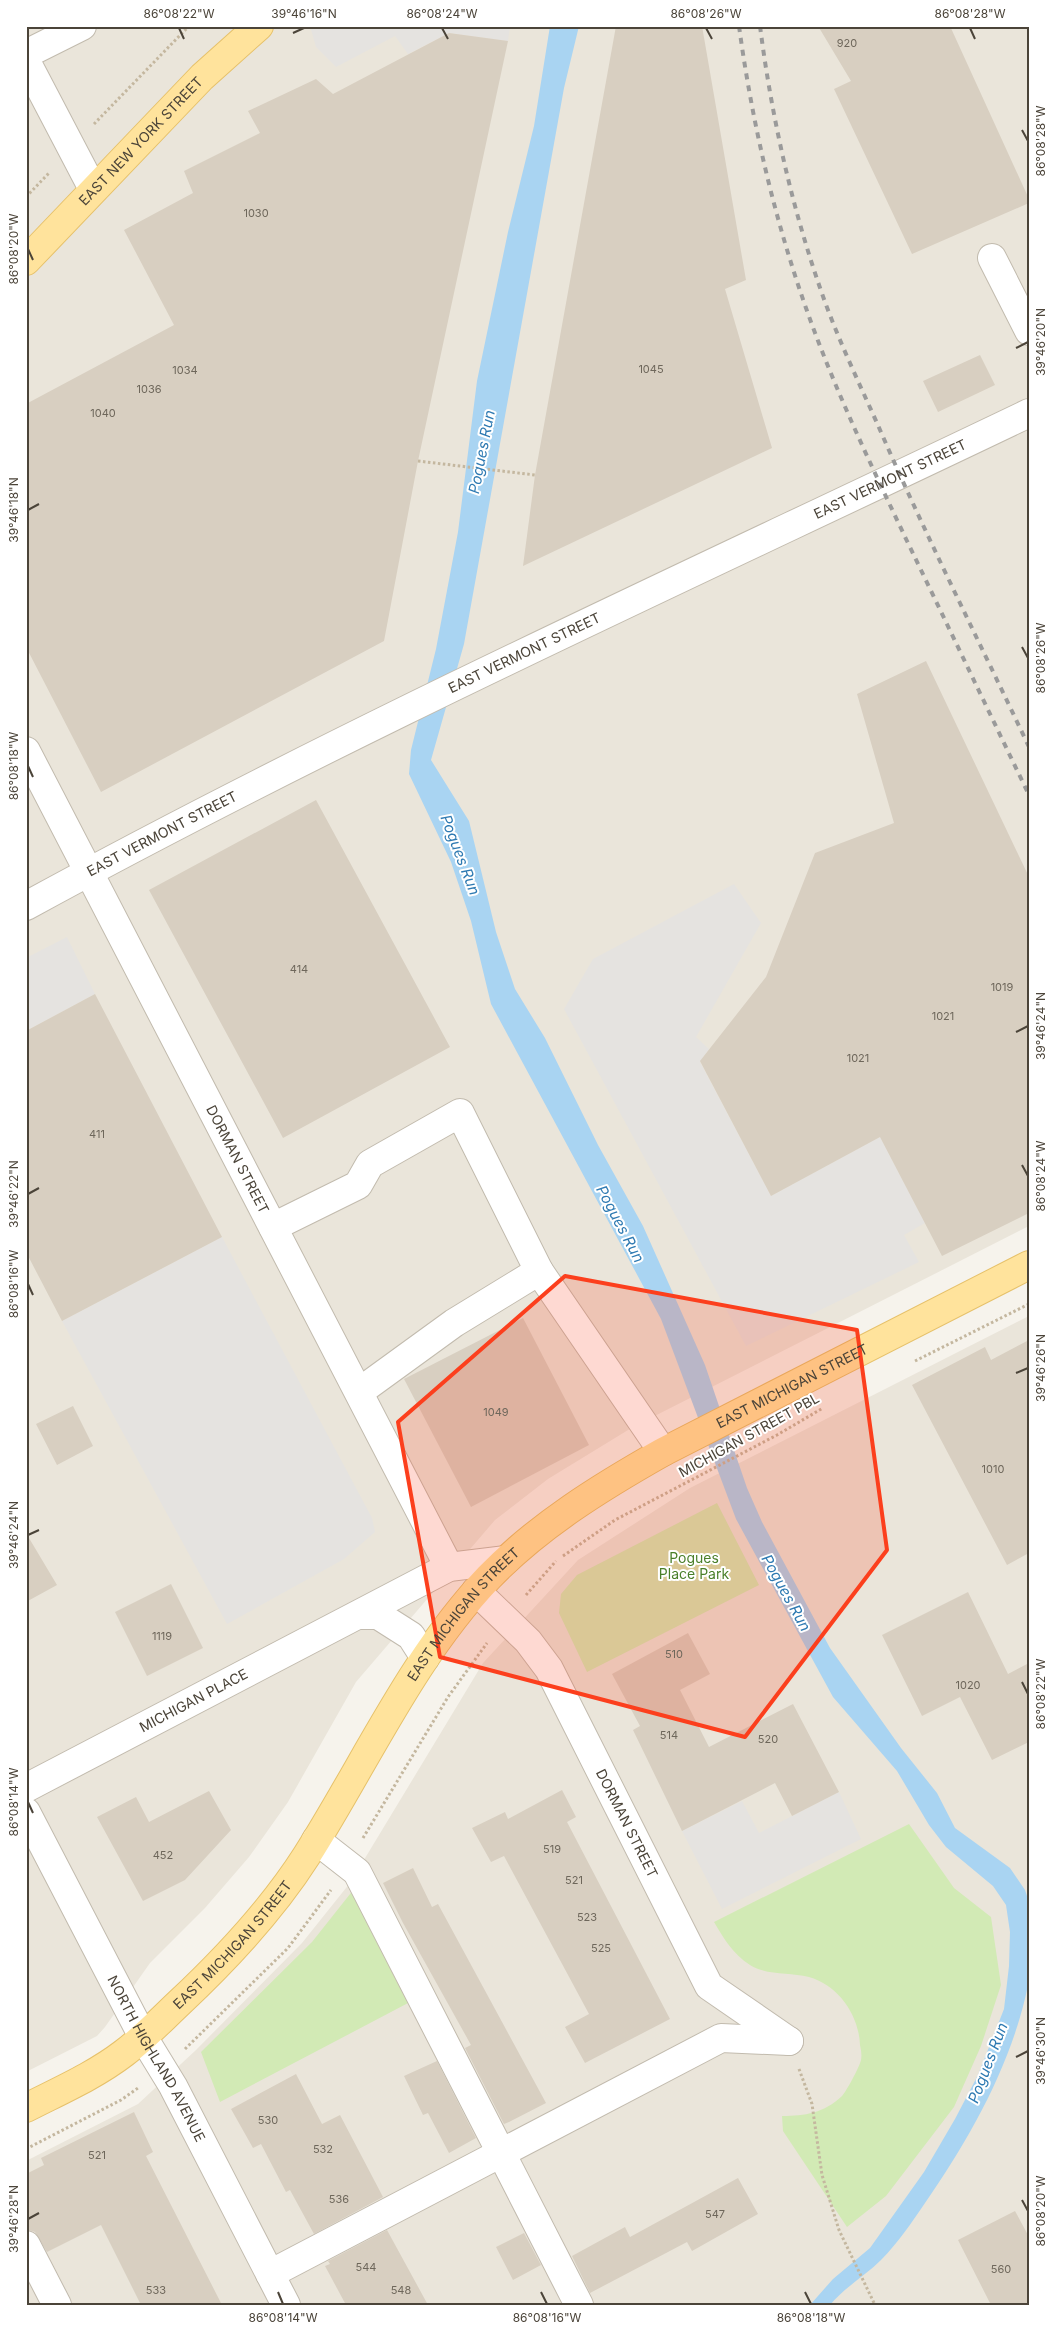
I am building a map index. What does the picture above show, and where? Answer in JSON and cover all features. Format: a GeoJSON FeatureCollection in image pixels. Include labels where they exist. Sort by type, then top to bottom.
{"type":"FeatureCollection","features":[{"type":"Feature","properties":{"kind":"main road","name":"EAST NEW YORK STREET"},"geometry":{"type":"LineString","coordinates":[[26,261],[202,77],[259,26]]}},
{"type":"Feature","properties":{"kind":"main road","name":"EAST MICHIGAN STREET"},"geometry":{"type":"LineString","coordinates":[[26,2108],[92,2074],[122,2055],[215,1968],[269,1909],[316,1840],[395,1705],[426,1658],[476,1591],[506,1560],[574,1507],[605,1486],[665,1451],[1029,1265]]}},
{"type":"Feature","properties":{"kind":"street"},"geometry":{"type":"LineString","coordinates":[[26,54],[82,26]]}},
{"type":"Feature","properties":{"kind":"street"},"geometry":{"type":"LineString","coordinates":[[26,61],[93,189]]}},
{"type":"Feature","properties":{"kind":"street"},"geometry":{"type":"LineString","coordinates":[[992,258],[1029,331]]}},
{"type":"Feature","properties":{"kind":"street","name":"EAST VERMONT STREET"},"geometry":{"type":"LineString","coordinates":[[26,906],[88,872],[397,714],[1029,413]]}},
{"type":"Feature","properties":{"kind":"street","name":"DORMAN STREET"},"geometry":{"type":"LineString","coordinates":[[26,751],[449,1567]]}},
{"type":"Feature","properties":{"kind":"street"},"geometry":{"type":"LineString","coordinates":[[273,1227],[358,1186],[370,1164],[460,1113],[539,1271],[665,1451]]}},
{"type":"Feature","properties":{"kind":"street"},"geometry":{"type":"LineString","coordinates":[[359,1392],[454,1323],[539,1271]]}},
{"type":"Feature","properties":{"kind":"street","name":"MICHIGAN PLACE"},"geometry":{"type":"LineString","coordinates":[[26,1788],[449,1567],[506,1560]]}},
{"type":"Feature","properties":{"kind":"street","name":"DORMAN STREET"},"geometry":{"type":"LineString","coordinates":[[476,1591],[528,1641],[549,1670],[709,1986],[789,2041]]}},
{"type":"Feature","properties":{"kind":"street"},"geometry":{"type":"LineString","coordinates":[[360,1615],[378,1615],[411,1636],[426,1658]]}},
{"type":"Feature","properties":{"kind":"street","name":"NORTH HIGHLAND AVENUE"},"geometry":{"type":"LineString","coordinates":[[26,1812],[143,2037],[164,2069],[286,2305]]}},
{"type":"Feature","properties":{"kind":"street"},"geometry":{"type":"LineString","coordinates":[[316,1840],[357,1872],[579,2305]]}},
{"type":"Feature","properties":{"kind":"street"},"geometry":{"type":"LineString","coordinates":[[270,2274],[721,2038],[789,2041]]}},
{"type":"Feature","properties":{"kind":"street"},"geometry":{"type":"LineString","coordinates":[[26,2246],[57,2305]]}},
{"type":"Feature","properties":{"kind":"path"},"geometry":{"type":"LineString","coordinates":[[71,148],[189,26]]}},
{"type":"Feature","properties":{"kind":"path"},"geometry":{"type":"LineString","coordinates":[[418,460],[535,476]]}},
{"type":"Feature","properties":{"kind":"path"},"geometry":{"type":"LineString","coordinates":[[911,1363],[1029,1304]]}},
{"type":"Feature","properties":{"kind":"path","name":"MICHIGAN STREET PBL"},"geometry":{"type":"LineString","coordinates":[[505,1619],[557,1560],[615,1520],[826,1406]]}},
{"type":"Feature","properties":{"kind":"path"},"geometry":{"type":"LineString","coordinates":[[789,2041],[812,2104],[822,2175],[839,2230],[875,2305]]}},
{"type":"Feature","properties":{"kind":"path"},"geometry":{"type":"LineString","coordinates":[[26,2149],[121,2100],[164,2069]]}},
{"type":"Feature","properties":{"kind":"highlighted area"},"geometry":{"type":"Polygon","coordinates":[[[565,1276],[857,1330],[887,1550],[745,1737],[440,1657],[398,1422],[565,1276]]]}},
{"type":"Feature","properties":{"kind":"shaded area"},"geometry":{"type":"Polygon","coordinates":[[[26,26],[1029,26],[1029,1226],[633,1427],[548,1479],[495,1520],[356,1682],[288,1802],[249,1857],[205,1908],[150,1963],[105,2027],[97,2036],[26,2072],[26,26]]]}},
{"type":"Feature","properties":{"kind":"shaded area"},"geometry":{"type":"Polygon","coordinates":[[[310,26],[510,26],[508,41],[449,33],[408,54],[395,36],[336,67],[316,47],[310,26]]]}},
{"type":"Feature","properties":{"kind":"shaded area"},"geometry":{"type":"Polygon","coordinates":[[[734,884],[761,923],[696,1037],[709,1049],[700,1062],[771,1196],[880,1137],[925,1223],[904,1235],[919,1262],[746,1346],[564,1009],[593,959],[734,884]]]}},
{"type":"Feature","properties":{"kind":"shaded area"},"geometry":{"type":"Polygon","coordinates":[[[67,937],[95,994],[26,1031],[26,958],[67,937]]]}},
{"type":"Feature","properties":{"kind":"shaded area"},"geometry":{"type":"Polygon","coordinates":[[[222,1237],[372,1518],[375,1532],[344,1559],[227,1624],[62,1321],[222,1237]]]}},
{"type":"Feature","properties":{"kind":"shaded area"},"geometry":{"type":"Polygon","coordinates":[[[1029,1316],[1029,2305],[26,2305],[26,2161],[138,2104],[196,2050],[302,1943],[350,1883],[483,1663],[578,1560],[690,1488],[1029,1316]]]}},
{"type":"Feature","properties":{"kind":"shaded area"},"geometry":{"type":"Polygon","coordinates":[[[839,1792],[861,1839],[722,1909],[682,1831],[742,1801],[759,1833],[839,1792]]]}},
{"type":"Feature","properties":{"kind":"green space","name":"Pogues Place Park"},"geometry":{"type":"Polygon","coordinates":[[[717,1503],[759,1585],[587,1672],[559,1613],[561,1594],[577,1575],[717,1503]]]}},
{"type":"Feature","properties":{"kind":"green space"},"geometry":{"type":"Polygon","coordinates":[[[909,1824],[954,1888],[991,1917],[1001,1985],[981,2046],[954,2107],[886,2196],[847,2227],[783,2131],[782,2116],[799,2115],[821,2110],[835,2102],[847,2090],[861,2060],[856,2023],[851,2012],[838,1994],[819,1981],[801,1975],[764,1971],[744,1961],[725,1940],[714,1922],[909,1824]]]}},
{"type":"Feature","properties":{"kind":"green space"},"geometry":{"type":"Polygon","coordinates":[[[354,1889],[410,2002],[220,2102],[201,2052],[312,1942],[354,1889]]]}},
{"type":"Feature","properties":{"kind":"water","name":"Pogues Run"},"geometry":{"type":"Polygon","coordinates":[[[550,26],[579,26],[564,88],[464,644],[431,760],[469,821],[496,932],[515,989],[545,1038],[598,1145],[643,1226],[705,1365],[747,1488],[762,1522],[830,1648],[901,1748],[937,1793],[955,1828],[1010,1868],[1025,1890],[1029,1902],[1031,1956],[1028,1985],[1011,2043],[987,2099],[958,2153],[899,2240],[881,2260],[830,2305],[810,2305],[833,2279],[870,2248],[924,2172],[978,2075],[1004,2009],[1009,1966],[1010,1932],[1006,1905],[993,1886],[946,1847],[929,1825],[897,1771],[833,1697],[736,1519],[661,1319],[491,1004],[471,921],[451,862],[409,774],[411,750],[436,649],[458,532],[477,381],[508,232],[534,126],[550,26]]]}},
{"type":"Feature","properties":{"kind":"building"},"geometry":{"type":"Polygon","coordinates":[[[616,26],[702,26],[746,280],[725,289],[772,448],[523,566],[535,475],[616,26]]]}},
{"type":"Feature","properties":{"kind":"building"},"geometry":{"type":"Polygon","coordinates":[[[818,26],[950,26],[1029,199],[1029,203],[912,254],[834,89],[851,81],[818,26]]]}},
{"type":"Feature","properties":{"kind":"building"},"geometry":{"type":"Polygon","coordinates":[[[449,33],[508,41],[418,461],[384,641],[101,792],[26,647],[26,404],[174,325],[124,230],[193,193],[184,171],[260,133],[248,111],[316,79],[333,94],[449,33]]]}},
{"type":"Feature","properties":{"kind":"building"},"geometry":{"type":"Polygon","coordinates":[[[980,355],[995,385],[938,412],[923,381],[980,355]]]}},
{"type":"Feature","properties":{"kind":"building"},"geometry":{"type":"Polygon","coordinates":[[[926,661],[1029,877],[1029,1213],[942,1256],[880,1137],[771,1196],[700,1061],[766,977],[815,853],[894,823],[857,694],[926,661]]]}},
{"type":"Feature","properties":{"kind":"building"},"geometry":{"type":"Polygon","coordinates":[[[316,800],[450,1047],[283,1138],[149,890],[316,800]]]}},
{"type":"Feature","properties":{"kind":"building"},"geometry":{"type":"Polygon","coordinates":[[[95,994],[222,1237],[62,1321],[26,1252],[26,1031],[95,994]]]}},
{"type":"Feature","properties":{"kind":"building"},"geometry":{"type":"Polygon","coordinates":[[[523,1318],[589,1445],[471,1507],[404,1379],[523,1318]]]}},
{"type":"Feature","properties":{"kind":"building"},"geometry":{"type":"Polygon","coordinates":[[[1029,1340],[1029,1553],[1007,1565],[912,1385],[985,1347],[991,1360],[1029,1340]]]}},
{"type":"Feature","properties":{"kind":"building"},"geometry":{"type":"Polygon","coordinates":[[[73,1406],[93,1446],[57,1465],[36,1424],[73,1406]]]}},
{"type":"Feature","properties":{"kind":"building"},"geometry":{"type":"Polygon","coordinates":[[[26,1533],[57,1585],[26,1602],[26,1533]]]}},
{"type":"Feature","properties":{"kind":"building"},"geometry":{"type":"Polygon","coordinates":[[[171,1584],[203,1648],[147,1676],[115,1612],[171,1584]]]}},
{"type":"Feature","properties":{"kind":"building"},"geometry":{"type":"Polygon","coordinates":[[[968,1592],[1008,1674],[1029,1663],[1029,1742],[992,1760],[960,1697],[922,1716],[882,1635],[968,1592]]]}},
{"type":"Feature","properties":{"kind":"building"},"geometry":{"type":"Polygon","coordinates":[[[688,1633],[710,1674],[680,1690],[709,1747],[793,1704],[839,1792],[792,1816],[775,1783],[682,1831],[633,1730],[640,1726],[612,1674],[688,1633]]]}},
{"type":"Feature","properties":{"kind":"building"},"geometry":{"type":"Polygon","coordinates":[[[562,1790],[576,1817],[567,1822],[670,2019],[585,2063],[565,2027],[589,2014],[504,1856],[491,1862],[472,1828],[505,1812],[508,1819],[562,1790]]]}},
{"type":"Feature","properties":{"kind":"building"},"geometry":{"type":"Polygon","coordinates":[[[209,1791],[231,1830],[185,1880],[143,1901],[97,1817],[136,1797],[149,1822],[209,1791]]]}},
{"type":"Feature","properties":{"kind":"building"},"geometry":{"type":"Polygon","coordinates":[[[413,1868],[432,1907],[438,1904],[546,2103],[504,2124],[465,2048],[471,2045],[403,1923],[383,1883],[413,1868]]]}},
{"type":"Feature","properties":{"kind":"building"},"geometry":{"type":"Polygon","coordinates":[[[437,2061],[476,2138],[449,2153],[428,2113],[423,2115],[404,2076],[437,2061]]]}},
{"type":"Feature","properties":{"kind":"building"},"geometry":{"type":"Polygon","coordinates":[[[296,2074],[322,2124],[340,2115],[383,2197],[314,2234],[290,2190],[286,2192],[261,2144],[253,2148],[231,2109],[296,2074]]]}},
{"type":"Feature","properties":{"kind":"building"},"geometry":{"type":"Polygon","coordinates":[[[134,2112],[153,2152],[146,2156],[222,2305],[141,2305],[101,2225],[47,2252],[35,2232],[26,2229],[26,2174],[44,2165],[41,2158],[134,2112]]]}},
{"type":"Feature","properties":{"kind":"building"},"geometry":{"type":"Polygon","coordinates":[[[738,2178],[758,2214],[692,2251],[687,2242],[590,2293],[572,2256],[625,2227],[630,2237],[738,2178]]]}},
{"type":"Feature","properties":{"kind":"building"},"geometry":{"type":"Polygon","coordinates":[[[1015,2211],[1029,2237],[1029,2305],[991,2305],[958,2240],[1015,2211]]]}},
{"type":"Feature","properties":{"kind":"building"},"geometry":{"type":"Polygon","coordinates":[[[387,2230],[428,2305],[346,2305],[325,2266],[330,2264],[328,2261],[387,2230]]]}},
{"type":"Feature","properties":{"kind":"building"},"geometry":{"type":"Polygon","coordinates":[[[524,2233],[541,2265],[513,2280],[496,2247],[524,2233]]]}},
{"type":"Feature","properties":{"kind":"railway"},"geometry":{"type":"LineString","coordinates":[[739,26],[750,98],[765,169],[794,274],[817,338],[880,484],[1029,795]]}},
{"type":"Feature","properties":{"kind":"railway"},"geometry":{"type":"LineString","coordinates":[[760,26],[777,131],[785,166],[803,235],[825,302],[913,504],[1029,747]]}}]}
